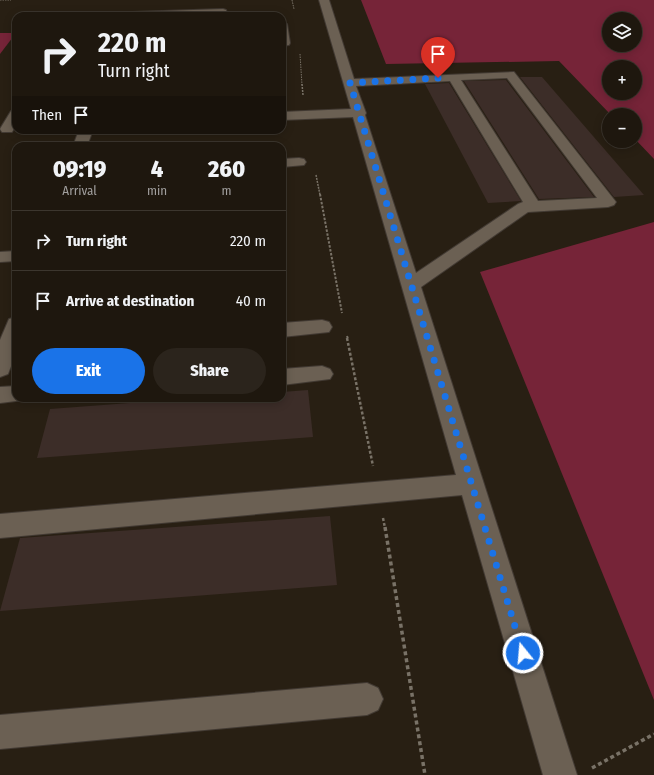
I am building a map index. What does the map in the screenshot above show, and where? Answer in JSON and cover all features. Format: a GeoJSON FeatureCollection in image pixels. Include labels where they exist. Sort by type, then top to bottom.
{"type":"FeatureCollection","features":[{"type":"Feature","properties":{"kind":"street"},"geometry":{"type":"LineString","coordinates":[[324,0],[360,113],[560,775]]}},
{"type":"Feature","properties":{"kind":"street"},"geometry":{"type":"LineString","coordinates":[[103,12],[106,5]]}},
{"type":"Feature","properties":{"kind":"street"},"geometry":{"type":"LineString","coordinates":[[350,83],[510,74],[608,202],[524,207],[412,284]]}},
{"type":"Feature","properties":{"kind":"street"},"geometry":{"type":"LineString","coordinates":[[453,77],[533,206]]}},
{"type":"Feature","properties":{"kind":"street"},"geometry":{"type":"LineString","coordinates":[[286,116],[360,113]]}},
{"type":"Feature","properties":{"kind":"street"},"geometry":{"type":"LineString","coordinates":[[286,163],[299,162]]}},
{"type":"Feature","properties":{"kind":"street"},"geometry":{"type":"LineString","coordinates":[[0,257],[12,256]]}},
{"type":"Feature","properties":{"kind":"street"},"geometry":{"type":"LineString","coordinates":[[286,330],[322,327]]}},
{"type":"Feature","properties":{"kind":"street"},"geometry":{"type":"LineString","coordinates":[[0,369],[12,346]]}},
{"type":"Feature","properties":{"kind":"street"},"geometry":{"type":"LineString","coordinates":[[286,377],[322,374]]}},
{"type":"Feature","properties":{"kind":"street"},"geometry":{"type":"LineString","coordinates":[[0,395],[12,394]]}},
{"type":"Feature","properties":{"kind":"street"},"geometry":{"type":"LineString","coordinates":[[0,526],[472,484]]}},
{"type":"Feature","properties":{"kind":"street"},"geometry":{"type":"LineString","coordinates":[[0,732],[367,699]]}},
{"type":"Feature","properties":{"kind":"path"},"geometry":{"type":"LineString","coordinates":[[0,0],[11,0]]}},
{"type":"Feature","properties":{"kind":"path"},"geometry":{"type":"LineString","coordinates":[[302,68],[305,115]]}},
{"type":"Feature","properties":{"kind":"path"},"geometry":{"type":"LineString","coordinates":[[314,168],[342,314]]}},
{"type":"Feature","properties":{"kind":"path"},"geometry":{"type":"LineString","coordinates":[[345,329],[379,493],[424,775]]}},
{"type":"Feature","properties":{"kind":"path"},"geometry":{"type":"LineString","coordinates":[[586,772],[654,734]]}},
{"type":"Feature","properties":{"kind":"shaded area"},"geometry":{"type":"Polygon","coordinates":[[[361,0],[654,0],[654,159],[642,146],[642,108],[604,108],[559,61],[386,64],[361,0]]]}},
{"type":"Feature","properties":{"kind":"shaded area"},"geometry":{"type":"Polygon","coordinates":[[[0,33],[12,33],[12,38],[0,54],[0,33]]]}},
{"type":"Feature","properties":{"kind":"shaded area"},"geometry":{"type":"Polygon","coordinates":[[[654,222],[654,700],[480,272],[654,222]]]}},
{"type":"Feature","properties":{"kind":"building"},"geometry":{"type":"Polygon","coordinates":[[[520,77],[542,77],[644,195],[614,197],[520,77]]]}},
{"type":"Feature","properties":{"kind":"building"},"geometry":{"type":"Polygon","coordinates":[[[506,80],[594,197],[539,199],[464,81],[506,80]]]}},
{"type":"Feature","properties":{"kind":"building"},"geometry":{"type":"Polygon","coordinates":[[[449,83],[521,201],[488,203],[425,84],[449,83]]]}},
{"type":"Feature","properties":{"kind":"building"},"geometry":{"type":"Polygon","coordinates":[[[308,390],[313,437],[37,458],[50,409],[143,402],[286,402],[286,392],[308,390]]]}},
{"type":"Feature","properties":{"kind":"building"},"geometry":{"type":"Polygon","coordinates":[[[330,516],[337,585],[0,611],[20,538],[330,516]]]}},
{"type":"Feature","properties":{"kind":"route"},"geometry":{"type":"LineString","coordinates":[[438,78],[350,83],[523,653]]}}]}
